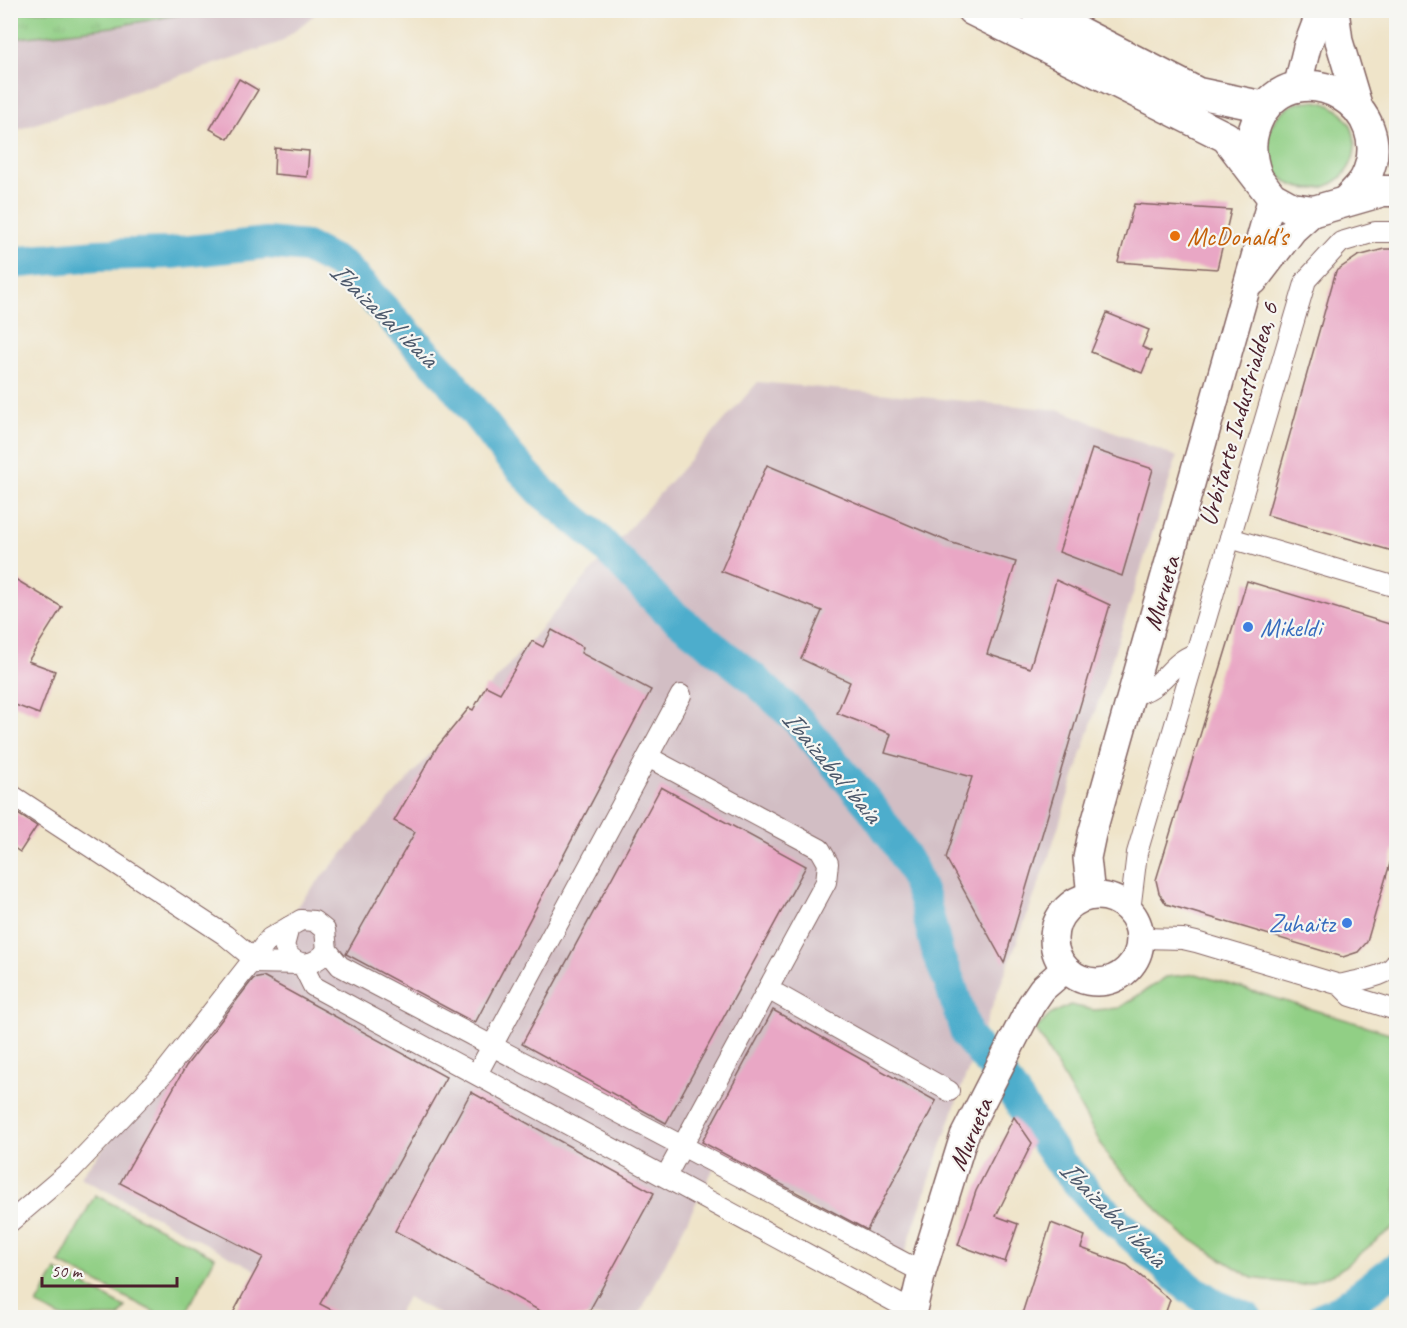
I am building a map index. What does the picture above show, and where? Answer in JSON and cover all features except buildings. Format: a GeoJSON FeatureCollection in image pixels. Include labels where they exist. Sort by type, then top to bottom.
{"type":"FeatureCollection","features":[{"type":"Feature","properties":{"kind":"main road"},"geometry":{"type":"LineString","coordinates":[[972,10],[1226,137],[1265,189],[1292,208],[1314,211],[1383,191],[1396,191]]}},
{"type":"Feature","properties":{"kind":"main road"},"geometry":{"type":"LineString","coordinates":[[1036,10],[1198,93],[1265,107]]}},
{"type":"Feature","properties":{"kind":"main road"},"geometry":{"type":"LineString","coordinates":[[1265,189],[1250,157],[1252,130],[1265,107],[1280,95],[1297,88],[1319,86],[1341,93],[1375,127],[1373,156],[1364,181],[1347,200]]}},
{"type":"Feature","properties":{"kind":"street"},"geometry":{"type":"LineString","coordinates":[[1297,88],[1307,47],[1321,10]]}},
{"type":"Feature","properties":{"kind":"street"},"geometry":{"type":"LineString","coordinates":[[1335,10],[1339,41],[1375,127]]}},
{"type":"Feature","properties":{"kind":"street","name":"Murueta"},"geometry":{"type":"LineString","coordinates":[[1091,896],[1087,858],[1092,834],[1246,291],[1265,189]]}},
{"type":"Feature","properties":{"kind":"street","name":"Murueta"},"geometry":{"type":"LineString","coordinates":[[1246,291],[1293,230],[1314,211]]}},
{"type":"Feature","properties":{"kind":"street","name":"Urbitarte Industrialdea, 6"},"geometry":{"type":"LineString","coordinates":[[1130,911],[1137,853],[1306,280],[1341,242],[1375,232],[1396,232]]}},
{"type":"Feature","properties":{"kind":"street"},"geometry":{"type":"LineString","coordinates":[[1230,538],[1396,587]]}},
{"type":"Feature","properties":{"kind":"street"},"geometry":{"type":"LineString","coordinates":[[1131,695],[1147,693],[1186,657],[1195,654]]}},
{"type":"Feature","properties":{"kind":"street"},"geometry":{"type":"LineString","coordinates":[[477,1074],[490,1045],[681,695]]}},
{"type":"Feature","properties":{"kind":"street"},"geometry":{"type":"LineString","coordinates":[[648,757],[820,849],[828,863],[826,882],[666,1176]]}},
{"type":"Feature","properties":{"kind":"street"},"geometry":{"type":"LineString","coordinates":[[10,794],[225,935],[252,961],[302,964],[316,962],[327,951]]}},
{"type":"Feature","properties":{"kind":"street"},"geometry":{"type":"LineString","coordinates":[[1091,896],[1112,899],[1130,911],[1137,923],[1140,938],[1133,963],[1113,979],[1088,981],[1065,969],[1054,945],[1054,931],[1067,908],[1078,900],[1091,896]]}},
{"type":"Feature","properties":{"kind":"street"},"geometry":{"type":"LineString","coordinates":[[10,1222],[71,1170],[164,1073],[270,938],[301,920],[314,921],[325,930],[327,951],[340,966],[922,1272]]}},
{"type":"Feature","properties":{"kind":"street"},"geometry":{"type":"LineString","coordinates":[[289,927],[284,946],[290,958],[302,964],[313,986],[666,1176],[912,1314]]}},
{"type":"Feature","properties":{"kind":"street"},"geometry":{"type":"LineString","coordinates":[[1140,938],[1183,939],[1340,985],[1352,996],[1396,1010]]}},
{"type":"Feature","properties":{"kind":"street"},"geometry":{"type":"LineString","coordinates":[[1340,985],[1393,969],[1396,963]]}},
{"type":"Feature","properties":{"kind":"street","name":"Murueta"},"geometry":{"type":"LineString","coordinates":[[912,1314],[922,1272],[964,1136],[1041,989],[1065,969]]}},
{"type":"Feature","properties":{"kind":"street"},"geometry":{"type":"LineString","coordinates":[[768,989],[949,1091]]}},
{"type":"Feature","properties":{"kind":"shaded area"},"geometry":{"type":"Polygon","coordinates":[[[10,11],[319,11],[281,42],[11,132],[10,11]]]}},
{"type":"Feature","properties":{"kind":"shaded area"},"geometry":{"type":"Polygon","coordinates":[[[758,382],[1061,410],[1177,457],[1045,868],[959,1094],[903,1258],[719,1158],[638,1317],[444,1317],[407,1297],[396,1317],[345,1317],[80,1177],[307,894],[758,382]]]}},
{"type":"Feature","properties":{"kind":"green space"},"geometry":{"type":"Polygon","coordinates":[[[11,11],[97,11],[136,16],[160,11],[193,12],[112,27],[11,39],[11,11]]]}},
{"type":"Feature","properties":{"kind":"green space"},"geometry":{"type":"Polygon","coordinates":[[[1302,101],[1320,101],[1336,108],[1348,120],[1355,136],[1355,154],[1348,170],[1336,182],[1320,189],[1302,189],[1286,182],[1274,170],[1267,154],[1267,136],[1274,120],[1286,108],[1302,101]]]}},
{"type":"Feature","properties":{"kind":"green space"},"geometry":{"type":"Polygon","coordinates":[[[1196,974],[1396,1035],[1396,1225],[1337,1272],[1302,1285],[1252,1278],[1180,1233],[1109,1158],[1036,1029],[1050,1015],[1070,1005],[1094,1010],[1119,1008],[1166,977],[1196,974]]]}},
{"type":"Feature","properties":{"kind":"green space"},"geometry":{"type":"Polygon","coordinates":[[[95,1195],[215,1257],[184,1317],[164,1317],[59,1263],[95,1195]]]}},
{"type":"Feature","properties":{"kind":"green space"},"geometry":{"type":"Polygon","coordinates":[[[56,1270],[125,1307],[119,1317],[61,1317],[37,1305],[56,1270]]]}},
{"type":"Feature","properties":{"kind":"waterway","name":"Ibaizabal ibaia"},"geometry":{"type":"LineString","coordinates":[[10,263],[97,255],[171,253],[267,243],[306,247],[342,265],[444,373],[509,456],[543,493],[595,536],[664,608],[753,678],[798,720],[872,808],[896,842],[913,871],[924,899],[938,955],[950,983],[967,1036],[1005,1081],[1058,1160],[1096,1203],[1187,1286],[1215,1305],[1247,1318]]}},
{"type":"Feature","properties":{"kind":"waterway","name":"Ibaizabal ibaia"},"geometry":{"type":"LineString","coordinates":[[1321,1318],[1339,1311],[1396,1268]]}},
{"type":"Feature","properties":{"kind":"place","name":"McDonald's"},"geometry":{"type":"Point","coordinates":[1175,236]}},
{"type":"Feature","properties":{"kind":"place","name":"Mikeldi"},"geometry":{"type":"Point","coordinates":[1248,627]}},
{"type":"Feature","properties":{"kind":"place","name":"Zuhaitz"},"geometry":{"type":"Point","coordinates":[1347,923]}}]}
